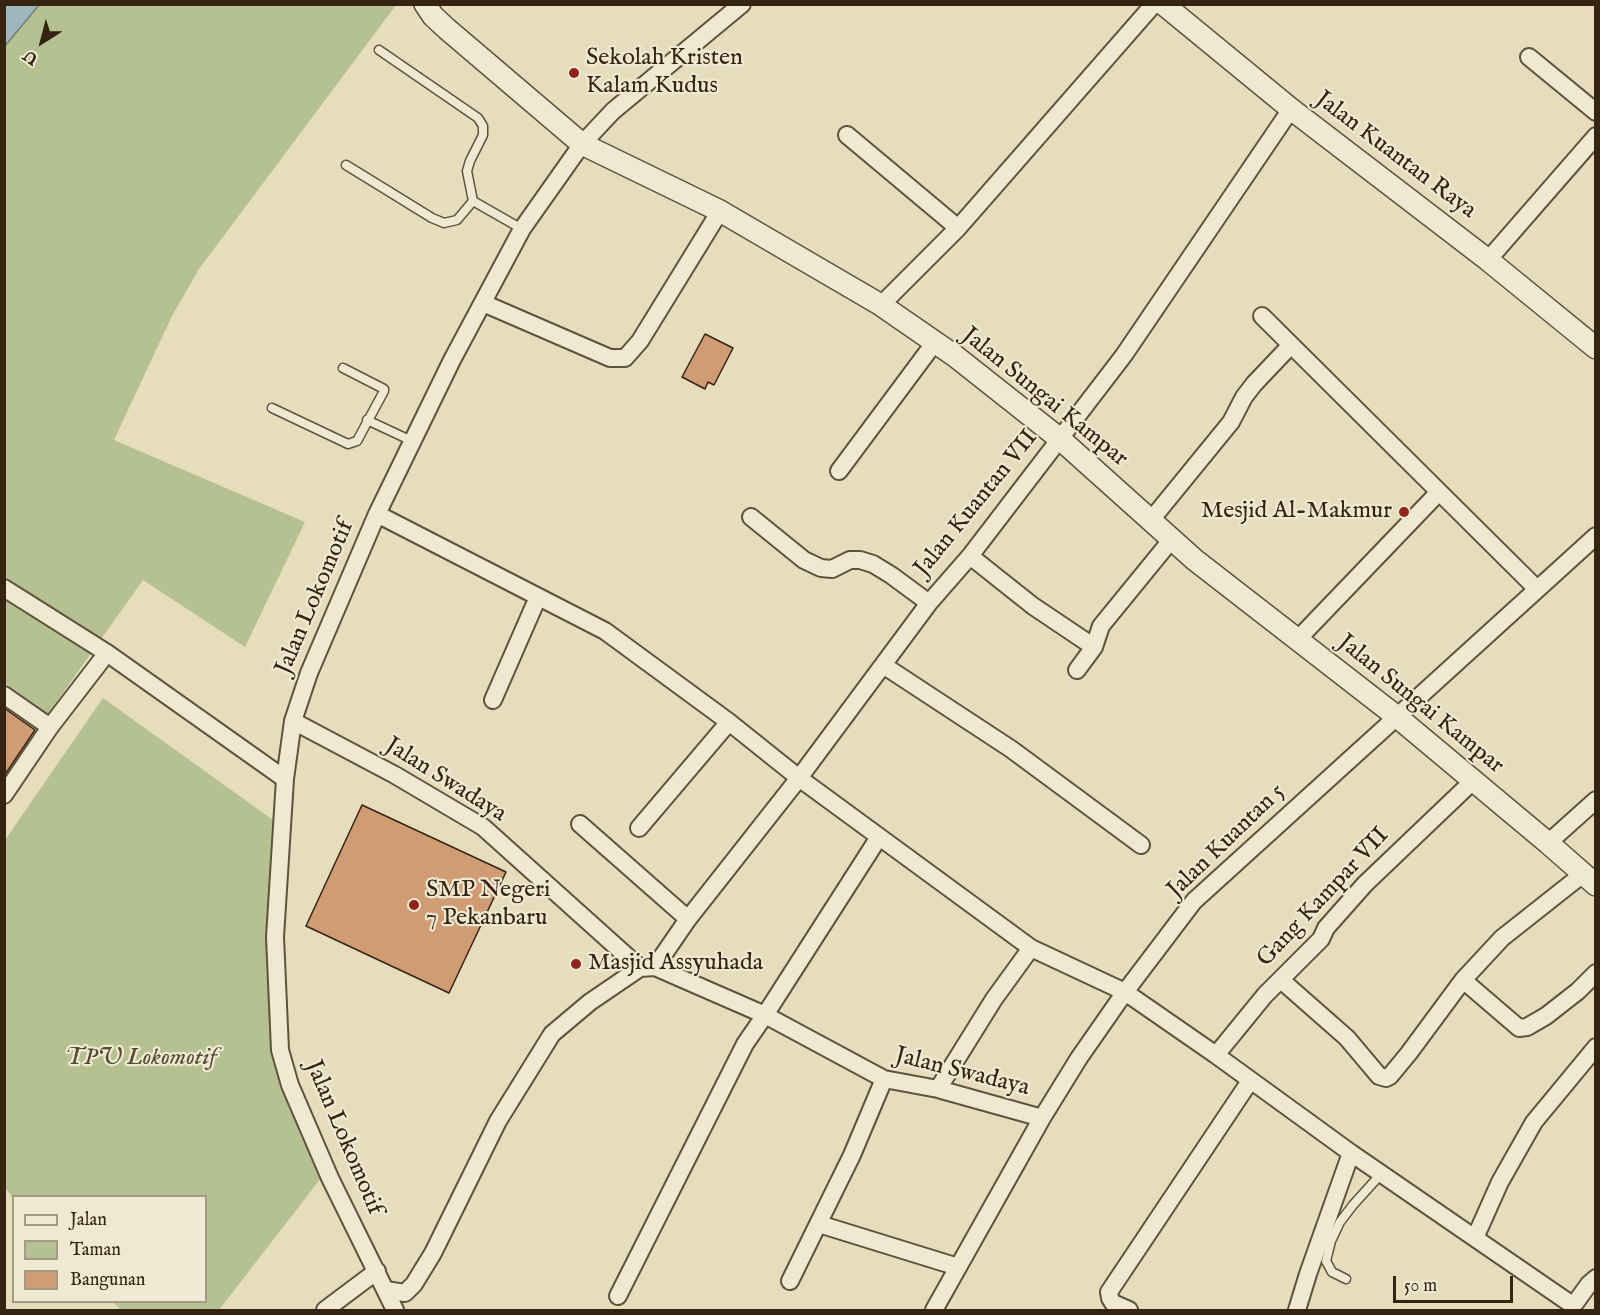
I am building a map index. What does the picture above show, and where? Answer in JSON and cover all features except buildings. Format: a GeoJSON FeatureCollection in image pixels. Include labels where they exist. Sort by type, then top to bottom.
{"type":"FeatureCollection","features":[{"type":"Feature","properties":{"kind":"street","name":"Jalan Sungai Kampar"},"geometry":{"type":"LineString","coordinates":[[425,4],[433,16],[447,29],[582,144],[720,211],[880,305],[955,356],[1060,439],[1195,560],[1396,716],[1589,879]]}},
{"type":"Feature","properties":{"kind":"street","name":"Jalan Lokomotif"},"geometry":{"type":"LineString","coordinates":[[395,1311],[330,1178],[290,1085],[280,1050],[275,937],[285,779],[293,721],[309,673],[377,514],[452,360],[522,229],[582,144],[613,111],[742,4]]}},
{"type":"Feature","properties":{"kind":"street"},"geometry":{"type":"LineString","coordinates":[[880,305],[958,228],[1154,4]]}},
{"type":"Feature","properties":{"kind":"street","name":"Jalan Kuantan Raya"},"geometry":{"type":"LineString","coordinates":[[1163,4],[1291,109],[1488,260],[1596,348]]}},
{"type":"Feature","properties":{"kind":"street"},"geometry":{"type":"LineString","coordinates":[[1529,57],[1596,112]]}},
{"type":"Feature","properties":{"kind":"street","name":"Jalan Kuantan VII"},"geometry":{"type":"LineString","coordinates":[[647,968],[688,920],[799,778],[929,603],[970,556],[1124,355],[1291,109]]}},
{"type":"Feature","properties":{"kind":"street"},"geometry":{"type":"LineString","coordinates":[[847,135],[958,228]]}},
{"type":"Feature","properties":{"kind":"street"},"geometry":{"type":"LineString","coordinates":[[1488,260],[1592,146]]}},
{"type":"Feature","properties":{"kind":"street"},"geometry":{"type":"LineString","coordinates":[[483,303],[610,357],[625,358],[640,341],[720,211]]}},
{"type":"Feature","properties":{"kind":"street"},"geometry":{"type":"LineString","coordinates":[[1262,316],[1537,589]]}},
{"type":"Feature","properties":{"kind":"street"},"geometry":{"type":"LineString","coordinates":[[839,471],[935,342]]}},
{"type":"Feature","properties":{"kind":"street"},"geometry":{"type":"LineString","coordinates":[[1151,520],[1231,422],[1244,397],[1254,384],[1291,345]]}},
{"type":"Feature","properties":{"kind":"street"},"geometry":{"type":"LineString","coordinates":[[1298,639],[1439,492]]}},
{"type":"Feature","properties":{"kind":"street"},"geometry":{"type":"LineString","coordinates":[[377,514],[605,631],[729,722],[799,778],[1031,948],[1125,992],[1381,1174],[1568,1302],[1572,1304],[1575,1302],[1588,1284],[1596,1278]]}},
{"type":"Feature","properties":{"kind":"street"},"geometry":{"type":"LineString","coordinates":[[751,517],[804,560],[821,568],[832,569],[850,560],[873,564],[929,603]]}},
{"type":"Feature","properties":{"kind":"street","name":"Jalan Kuantan 5"},"geometry":{"type":"LineString","coordinates":[[934,1311],[1042,1118],[1079,1058],[1125,992],[1200,895],[1596,536]]}},
{"type":"Feature","properties":{"kind":"street"},"geometry":{"type":"LineString","coordinates":[[1077,670],[1094,647],[1101,626],[1172,539]]}},
{"type":"Feature","properties":{"kind":"street"},"geometry":{"type":"LineString","coordinates":[[970,556],[1033,606],[1094,647]]}},
{"type":"Feature","properties":{"kind":"street"},"geometry":{"type":"LineString","coordinates":[[4,588],[107,653],[285,779]]}},
{"type":"Feature","properties":{"kind":"street"},"geometry":{"type":"LineString","coordinates":[[492,700],[538,597]]}},
{"type":"Feature","properties":{"kind":"street"},"geometry":{"type":"LineString","coordinates":[[4,795],[50,727],[107,653]]}},
{"type":"Feature","properties":{"kind":"street"},"geometry":{"type":"LineString","coordinates":[[883,665],[1011,749],[1141,845]]}},
{"type":"Feature","properties":{"kind":"street"},"geometry":{"type":"LineString","coordinates":[[4,695],[50,727]]}},
{"type":"Feature","properties":{"kind":"street","name":"Jalan Swadaya"},"geometry":{"type":"LineString","coordinates":[[293,721],[395,775],[483,827],[647,968],[765,1015],[884,1079],[939,1089],[1042,1118]]}},
{"type":"Feature","properties":{"kind":"street"},"geometry":{"type":"LineString","coordinates":[[639,828],[729,722]]}},
{"type":"Feature","properties":{"kind":"street","name":"Gang Kampar VII"},"geometry":{"type":"LineString","coordinates":[[1216,1055],[1265,995],[1322,939],[1326,928],[1365,884],[1474,780]]}},
{"type":"Feature","properties":{"kind":"street"},"geometry":{"type":"LineString","coordinates":[[1548,843],[1596,800]]}},
{"type":"Feature","properties":{"kind":"street"},"geometry":{"type":"LineString","coordinates":[[580,824],[688,920]]}},
{"type":"Feature","properties":{"kind":"street"},"geometry":{"type":"LineString","coordinates":[[618,1296],[745,1044],[879,837]]}},
{"type":"Feature","properties":{"kind":"street"},"geometry":{"type":"LineString","coordinates":[[1281,980],[1347,1038],[1379,1076],[1386,1078],[1409,1053],[1464,980],[1502,938],[1589,879]]}},
{"type":"Feature","properties":{"kind":"street"},"geometry":{"type":"LineString","coordinates":[[939,1089],[994,999],[1031,948]]}},
{"type":"Feature","properties":{"kind":"street"},"geometry":{"type":"LineString","coordinates":[[386,1290],[405,1293],[414,1284],[433,1253],[498,1121],[552,1034],[590,1002],[647,968]]}},
{"type":"Feature","properties":{"kind":"street"},"geometry":{"type":"LineString","coordinates":[[1464,980],[1519,1028],[1527,1027],[1546,1016],[1578,991],[1596,973]]}},
{"type":"Feature","properties":{"kind":"street"},"geometry":{"type":"LineString","coordinates":[[1475,1238],[1500,1182],[1534,1122],[1596,1047]]}},
{"type":"Feature","properties":{"kind":"street"},"geometry":{"type":"LineString","coordinates":[[790,1281],[852,1155],[884,1079]]}},
{"type":"Feature","properties":{"kind":"street"},"geometry":{"type":"LineString","coordinates":[[1129,1311],[1113,1303],[1109,1292],[1251,1081]]}},
{"type":"Feature","properties":{"kind":"street"},"geometry":{"type":"LineString","coordinates":[[1298,1311],[1308,1274],[1351,1153]]}},
{"type":"Feature","properties":{"kind":"street"},"geometry":{"type":"LineString","coordinates":[[819,1224],[958,1267]]}},
{"type":"Feature","properties":{"kind":"street"},"geometry":{"type":"LineString","coordinates":[[325,1311],[377,1272]]}},
{"type":"Feature","properties":{"kind":"lane"},"geometry":{"type":"LineString","coordinates":[[379,50],[478,118],[483,126],[483,135],[467,171],[473,201],[522,229]]}},
{"type":"Feature","properties":{"kind":"lane"},"geometry":{"type":"LineString","coordinates":[[346,165],[432,218],[444,223],[457,220],[473,201]]}},
{"type":"Feature","properties":{"kind":"lane"},"geometry":{"type":"LineString","coordinates":[[272,408],[348,444],[357,441],[384,388],[343,368]]}},
{"type":"Feature","properties":{"kind":"lane"},"geometry":{"type":"LineString","coordinates":[[367,420],[412,441]]}},
{"type":"Feature","properties":{"kind":"lane"},"geometry":{"type":"LineString","coordinates":[[1346,1279],[1332,1272],[1326,1261],[1331,1241],[1353,1205],[1381,1174]]}},
{"type":"Feature","properties":{"kind":"green space"},"geometry":{"type":"Polygon","coordinates":[[[39,5],[396,5],[199,269],[172,316],[114,440],[305,522],[245,647],[143,580],[48,714],[5,683],[5,46],[39,5]]]}},
{"type":"Feature","properties":{"kind":"green space","name":"TPU Lokomotif"},"geometry":{"type":"Polygon","coordinates":[[[103,698],[273,820],[271,937],[277,1064],[321,1178],[219,1310],[121,1310],[114,1303],[207,1303],[207,1195],[12,1197],[5,1188],[5,840],[103,698]]]}},
{"type":"Feature","properties":{"kind":"water"},"geometry":{"type":"Polygon","coordinates":[[[4,5],[39,5],[5,46],[4,5]]]}},
{"type":"Feature","properties":{"kind":"place","name":"Sekolah Kristen Kalam Kudus"},"geometry":{"type":"Point","coordinates":[574,73]}},
{"type":"Feature","properties":{"kind":"place","name":"Mesjid Al-Makmur"},"geometry":{"type":"Point","coordinates":[1404,512]}},
{"type":"Feature","properties":{"kind":"place","name":"SMP Negeri 7 Pekanbaru"},"geometry":{"type":"Point","coordinates":[414,905]}},
{"type":"Feature","properties":{"kind":"place","name":"Masjid Assyuhada"},"geometry":{"type":"Point","coordinates":[576,964]}}]}
